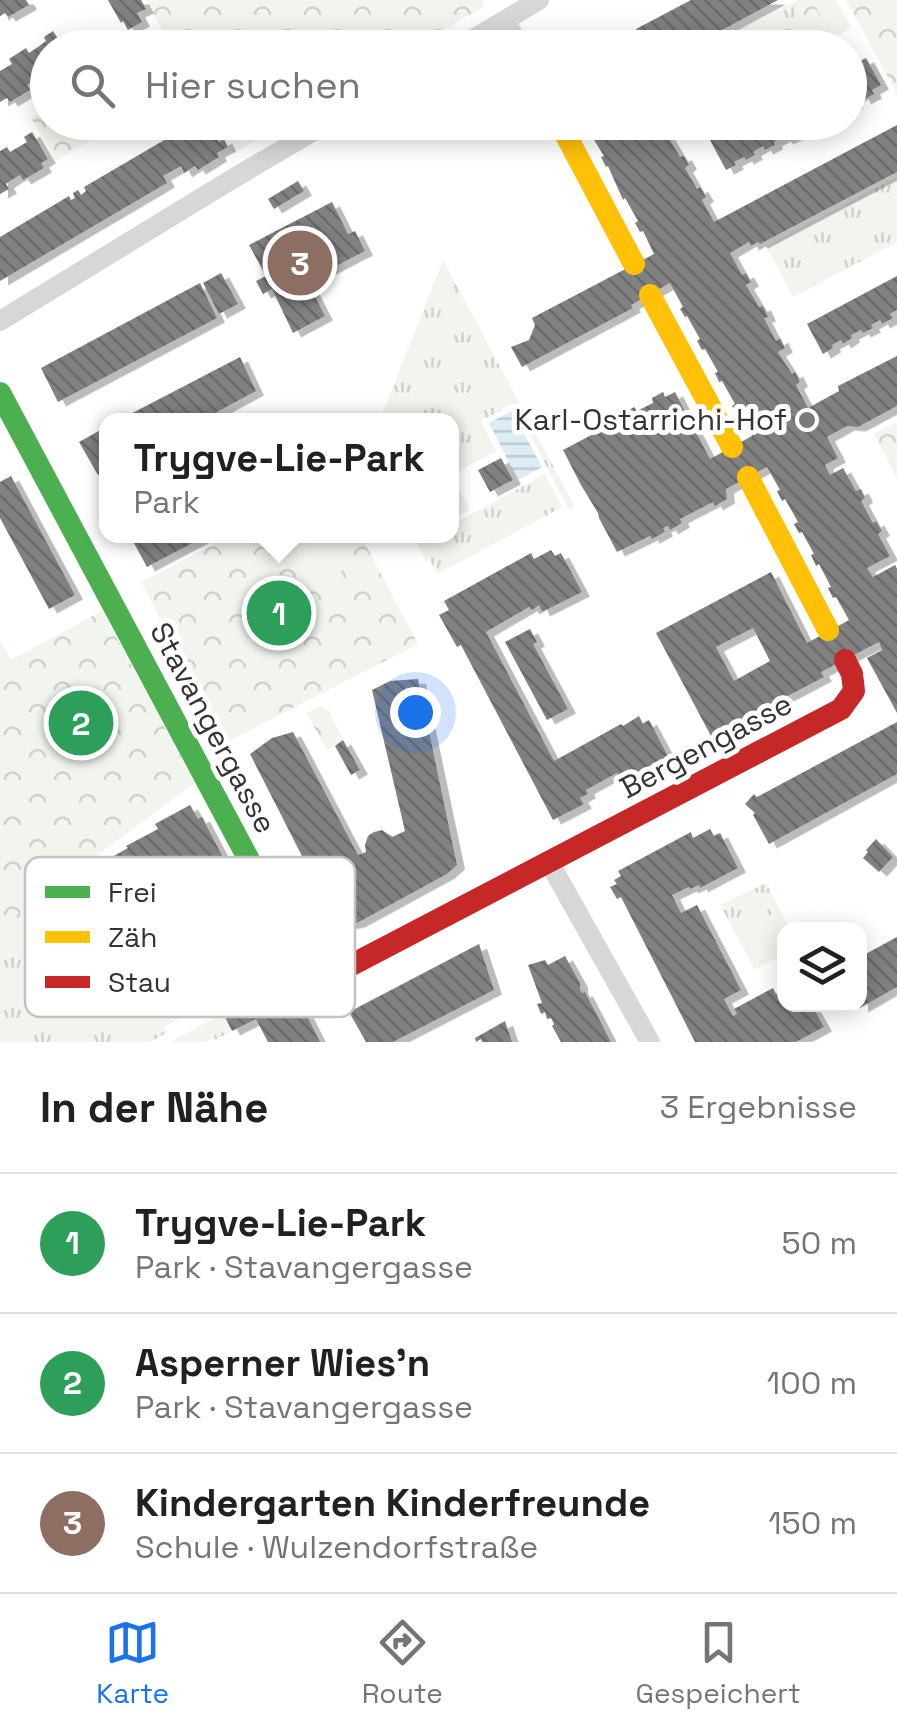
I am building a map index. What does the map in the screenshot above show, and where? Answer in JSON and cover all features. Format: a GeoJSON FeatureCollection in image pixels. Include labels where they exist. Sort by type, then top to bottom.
{"type":"FeatureCollection","features":[{"type":"Feature","properties":{"kind":"street"},"geometry":{"type":"LineString","coordinates":[[489,30],[539,0]]}},
{"type":"Feature","properties":{"kind":"street"},"geometry":{"type":"LineString","coordinates":[[506,20],[511,30]]}},
{"type":"Feature","properties":{"kind":"street"},"geometry":{"type":"LineString","coordinates":[[0,321],[298,140]]}},
{"type":"Feature","properties":{"kind":"street"},"geometry":{"type":"LineString","coordinates":[[569,140],[634,264]]}},
{"type":"Feature","properties":{"kind":"street"},"geometry":{"type":"LineString","coordinates":[[650,295],[732,447]]}},
{"type":"Feature","properties":{"kind":"street","name":"Stavangergasse"},"geometry":{"type":"LineString","coordinates":[[0,393],[247,857]]}},
{"type":"Feature","properties":{"kind":"street"},"geometry":{"type":"LineString","coordinates":[[748,477],[828,630]]}},
{"type":"Feature","properties":{"kind":"street","name":"Bergengasse"},"geometry":{"type":"LineString","coordinates":[[549,862],[841,709],[854,691],[845,660]]}},
{"type":"Feature","properties":{"kind":"street"},"geometry":{"type":"LineString","coordinates":[[549,862],[650,1042]]}},
{"type":"Feature","properties":{"kind":"street","name":"Stavangergasse"},"geometry":{"type":"LineString","coordinates":[[355,963],[549,862]]}},
{"type":"Feature","properties":{"kind":"green space"},"geometry":{"type":"Polygon","coordinates":[[[146,0],[481,0],[485,6],[442,30],[162,30],[146,0]]]}},
{"type":"Feature","properties":{"kind":"green space"},"geometry":{"type":"Polygon","coordinates":[[[798,0],[836,0],[852,28],[848,30],[739,30],[798,0]]]}},
{"type":"Feature","properties":{"kind":"green space"},"geometry":{"type":"Polygon","coordinates":[[[846,0],[897,0],[897,94],[867,39],[867,30],[862,30],[846,0]]]}},
{"type":"Feature","properties":{"kind":"green space"},"geometry":{"type":"Polygon","coordinates":[[[814,3],[828,30],[774,30],[798,15],[796,11],[814,3]]]}},
{"type":"Feature","properties":{"kind":"green space"},"geometry":{"type":"Polygon","coordinates":[[[44,140],[91,140],[56,161],[44,140]]]}},
{"type":"Feature","properties":{"kind":"green space"},"geometry":{"type":"Polygon","coordinates":[[[225,140],[257,140],[233,154],[225,140]]]}},
{"type":"Feature","properties":{"kind":"green space"},"geometry":{"type":"Polygon","coordinates":[[[897,177],[897,242],[793,297],[766,246],[897,177]]]}},
{"type":"Feature","properties":{"kind":"green space"},"geometry":{"type":"Polygon","coordinates":[[[443,260],[575,507],[569,510],[514,403],[481,421],[496,451],[459,471],[459,413],[383,413],[443,260]]]}},
{"type":"Feature","properties":{"kind":"green space"},"geometry":{"type":"Polygon","coordinates":[[[897,422],[897,476],[896,477],[874,434],[897,422]]]}},
{"type":"Feature","properties":{"kind":"green space"},"geometry":{"type":"Polygon","coordinates":[[[545,474],[562,507],[438,574],[417,544],[459,543],[459,521],[545,474]]]}},
{"type":"Feature","properties":{"kind":"green space"},"geometry":{"type":"Polygon","coordinates":[[[459,489],[470,510],[459,516],[459,489]]]}},
{"type":"Feature","properties":{"kind":"green space"},"geometry":{"type":"Polygon","coordinates":[[[216,543],[365,543],[418,644],[225,743],[141,582],[216,543]]]}},
{"type":"Feature","properties":{"kind":"green space"},"geometry":{"type":"Polygon","coordinates":[[[303,543],[336,543],[353,559],[325,589],[290,556],[303,543]]]}},
{"type":"Feature","properties":{"kind":"green space"},"geometry":{"type":"Polygon","coordinates":[[[290,577],[311,596],[248,666],[227,646],[290,577]]]}},
{"type":"Feature","properties":{"kind":"green space"},"geometry":{"type":"Polygon","coordinates":[[[102,611],[195,783],[95,857],[25,857],[25,909],[0,927],[0,640],[11,660],[102,611]]]}},
{"type":"Feature","properties":{"kind":"green space"},"geometry":{"type":"Polygon","coordinates":[[[321,706],[329,711],[343,740],[327,750],[306,713],[321,706]]]}},
{"type":"Feature","properties":{"kind":"green space"},"geometry":{"type":"Polygon","coordinates":[[[766,883],[786,922],[777,922],[777,958],[755,970],[720,905],[766,883]]]}},
{"type":"Feature","properties":{"kind":"green space"},"geometry":{"type":"Polygon","coordinates":[[[777,905],[786,922],[777,922],[777,941],[759,951],[745,922],[777,905]]]}},
{"type":"Feature","properties":{"kind":"green space"},"geometry":{"type":"Polygon","coordinates":[[[25,909],[25,1017],[183,1017],[164,1027],[167,1033],[150,1042],[0,1042],[0,927],[25,909]]]}},
{"type":"Feature","properties":{"kind":"green space"},"geometry":{"type":"Polygon","coordinates":[[[216,1017],[225,1017],[232,1031],[204,1042],[171,1042],[216,1017]]]}},
{"type":"Feature","properties":{"kind":"shaded area"},"geometry":{"type":"Polygon","coordinates":[[[512,411],[542,467],[518,480],[489,423],[512,411]]]}},
{"type":"Feature","properties":{"kind":"building"},"geometry":{"type":"Polygon","coordinates":[[[0,0],[26,0],[29,5],[8,17],[5,13],[0,16],[0,0]]]}},
{"type":"Feature","properties":{"kind":"building"},"geometry":{"type":"Polygon","coordinates":[[[108,0],[141,0],[146,9],[137,13],[142,22],[128,30],[108,0]]]}},
{"type":"Feature","properties":{"kind":"building"},"geometry":{"type":"Polygon","coordinates":[[[691,0],[778,0],[722,30],[636,29],[691,0]]]}},
{"type":"Feature","properties":{"kind":"building"},"geometry":{"type":"Polygon","coordinates":[[[26,48],[30,90],[10,102],[7,98],[0,102],[0,71],[12,64],[9,59],[26,48]]]}},
{"type":"Feature","properties":{"kind":"building"},"geometry":{"type":"Polygon","coordinates":[[[867,60],[881,85],[872,90],[874,94],[867,98],[867,60]]]}},
{"type":"Feature","properties":{"kind":"building","name":"Karl-Ostarrichi-Hof"},"geometry":{"type":"Polygon","coordinates":[[[897,125],[897,172],[760,244],[751,246],[749,242],[730,253],[742,275],[746,273],[751,282],[746,285],[759,307],[763,306],[768,317],[764,318],[776,341],[780,338],[785,348],[778,352],[792,374],[795,372],[800,382],[796,385],[808,408],[839,391],[838,386],[897,356],[897,406],[858,427],[847,426],[827,437],[838,458],[825,465],[830,475],[843,468],[856,491],[861,489],[865,498],[861,501],[882,531],[878,534],[890,556],[867,568],[873,577],[895,565],[897,569],[897,713],[867,658],[882,650],[879,642],[821,672],[824,677],[748,717],[750,722],[745,725],[741,720],[711,736],[656,633],[771,572],[807,643],[849,620],[836,597],[833,598],[828,588],[831,587],[819,564],[816,566],[811,555],[814,554],[794,524],[798,522],[785,499],[782,501],[767,467],[726,489],[727,499],[715,506],[713,502],[680,519],[682,523],[670,530],[668,526],[663,528],[665,532],[652,539],[650,536],[617,552],[581,485],[563,450],[606,423],[608,426],[625,418],[623,414],[634,407],[637,411],[653,403],[652,398],[663,392],[665,397],[675,392],[710,459],[752,436],[697,341],[700,339],[680,309],[683,307],[670,283],[631,305],[633,308],[522,367],[511,347],[529,340],[535,325],[532,318],[654,254],[601,157],[604,156],[594,140],[670,140],[689,165],[685,168],[706,197],[702,200],[714,222],[897,125]],[[753,628],[716,647],[734,681],[770,661],[753,628]]]}},
{"type":"Feature","properties":{"kind":"building"},"geometry":{"type":"Polygon","coordinates":[[[30,133],[30,140],[37,140],[48,159],[41,163],[44,168],[23,180],[20,175],[13,179],[6,184],[9,189],[0,194],[0,151],[7,147],[10,152],[27,142],[24,137],[30,133]]]}},
{"type":"Feature","properties":{"kind":"building"},"geometry":{"type":"Polygon","coordinates":[[[164,140],[224,140],[228,147],[198,170],[195,166],[184,173],[181,166],[163,176],[167,183],[0,281],[0,237],[69,196],[71,200],[75,198],[73,193],[78,190],[81,195],[86,191],[84,187],[164,140]]]}},
{"type":"Feature","properties":{"kind":"building"},"geometry":{"type":"Polygon","coordinates":[[[710,140],[778,140],[775,145],[765,150],[763,146],[753,152],[755,155],[734,162],[736,165],[726,170],[710,140]]]}},
{"type":"Feature","properties":{"kind":"building"},"geometry":{"type":"Polygon","coordinates":[[[298,181],[304,191],[274,209],[268,199],[298,181]]]}},
{"type":"Feature","properties":{"kind":"building"},"geometry":{"type":"Polygon","coordinates":[[[332,202],[348,234],[355,231],[365,251],[307,281],[325,316],[293,333],[272,289],[263,294],[256,281],[266,276],[249,245],[332,202]]]}},
{"type":"Feature","properties":{"kind":"building"},"geometry":{"type":"Polygon","coordinates":[[[221,273],[238,304],[219,314],[203,283],[221,273]]]}},
{"type":"Feature","properties":{"kind":"building"},"geometry":{"type":"Polygon","coordinates":[[[897,276],[897,310],[890,314],[893,318],[882,324],[880,320],[871,325],[873,328],[851,335],[843,344],[841,340],[823,354],[807,324],[897,276]]]}},
{"type":"Feature","properties":{"kind":"building"},"geometry":{"type":"Polygon","coordinates":[[[200,283],[217,318],[58,402],[41,368],[200,283]]]}},
{"type":"Feature","properties":{"kind":"building"},"geometry":{"type":"Polygon","coordinates":[[[240,357],[256,391],[215,413],[132,413],[240,357]]]}},
{"type":"Feature","properties":{"kind":"building"},"geometry":{"type":"Polygon","coordinates":[[[99,431],[99,474],[98,475],[79,442],[99,431]]]}},
{"type":"Feature","properties":{"kind":"building"},"geometry":{"type":"Polygon","coordinates":[[[501,458],[513,480],[490,492],[478,470],[501,458]]]}},
{"type":"Feature","properties":{"kind":"building"},"geometry":{"type":"Polygon","coordinates":[[[11,476],[75,595],[49,609],[0,518],[0,482],[11,476]]]}},
{"type":"Feature","properties":{"kind":"building"},"geometry":{"type":"Polygon","coordinates":[[[134,543],[193,543],[147,567],[134,543]]]}},
{"type":"Feature","properties":{"kind":"building"},"geometry":{"type":"Polygon","coordinates":[[[551,550],[555,556],[561,553],[582,592],[542,612],[539,605],[532,610],[529,607],[486,632],[554,761],[639,716],[643,724],[649,720],[668,756],[628,777],[626,774],[619,778],[617,773],[586,790],[588,794],[580,798],[584,804],[553,820],[461,645],[457,647],[439,615],[449,610],[444,601],[531,553],[534,559],[551,550]]]}},
{"type":"Feature","properties":{"kind":"building"},"geometry":{"type":"Polygon","coordinates":[[[530,629],[537,642],[533,644],[568,709],[547,720],[505,642],[530,629]]]}},
{"type":"Feature","properties":{"kind":"building"},"geometry":{"type":"Polygon","coordinates":[[[418,679],[457,865],[355,923],[355,857],[302,857],[250,754],[272,738],[293,732],[358,855],[366,852],[368,836],[374,832],[382,830],[392,837],[405,831],[372,690],[390,681],[418,679]]]}},
{"type":"Feature","properties":{"kind":"building"},"geometry":{"type":"Polygon","coordinates":[[[897,722],[897,774],[769,844],[755,813],[745,804],[754,794],[757,797],[897,722]]]}},
{"type":"Feature","properties":{"kind":"building"},"geometry":{"type":"Polygon","coordinates":[[[343,740],[360,770],[351,775],[335,746],[343,740]]]}},
{"type":"Feature","properties":{"kind":"building"},"geometry":{"type":"Polygon","coordinates":[[[190,805],[198,819],[202,817],[223,857],[112,857],[158,829],[155,824],[190,805]]]}},
{"type":"Feature","properties":{"kind":"building"},"geometry":{"type":"Polygon","coordinates":[[[710,829],[714,836],[720,833],[738,868],[700,888],[689,887],[672,895],[681,913],[697,905],[741,990],[724,999],[733,1016],[737,1014],[734,1009],[773,988],[777,993],[777,1012],[816,1012],[824,1027],[796,1042],[695,1042],[621,897],[617,899],[610,887],[621,876],[618,871],[691,832],[693,838],[710,829]]]}},
{"type":"Feature","properties":{"kind":"building"},"geometry":{"type":"Polygon","coordinates":[[[876,839],[893,857],[879,872],[863,858],[876,839]]]}},
{"type":"Feature","properties":{"kind":"building"},"geometry":{"type":"Polygon","coordinates":[[[897,937],[897,987],[867,1004],[867,953],[897,937]]]}},
{"type":"Feature","properties":{"kind":"building"},"geometry":{"type":"Polygon","coordinates":[[[479,944],[494,990],[393,1042],[366,1042],[352,1017],[355,1009],[479,944]]]}},
{"type":"Feature","properties":{"kind":"building"},"geometry":{"type":"Polygon","coordinates":[[[565,956],[611,1042],[561,1042],[551,1018],[547,1019],[545,1012],[541,1014],[537,1004],[542,1003],[528,965],[545,960],[548,965],[565,956]]]}},
{"type":"Feature","properties":{"kind":"building"},"geometry":{"type":"Polygon","coordinates":[[[225,1017],[307,1017],[320,1042],[268,1042],[256,1019],[232,1031],[225,1017]]]}},
{"type":"Feature","properties":{"kind":"building"},"geometry":{"type":"Polygon","coordinates":[[[505,1021],[512,1042],[476,1042],[475,1038],[505,1021]]]}},
{"type":"Feature","properties":{"kind":"traffic: fast"},"geometry":{"type":"LineString","coordinates":[[0,393],[247,857]]}},
{"type":"Feature","properties":{"kind":"traffic: slow"},"geometry":{"type":"LineString","coordinates":[[569,140],[634,264]]}},
{"type":"Feature","properties":{"kind":"traffic: slow"},"geometry":{"type":"LineString","coordinates":[[650,295],[732,447]]}},
{"type":"Feature","properties":{"kind":"traffic: slow"},"geometry":{"type":"LineString","coordinates":[[748,477],[828,630]]}},
{"type":"Feature","properties":{"kind":"traffic: jam"},"geometry":{"type":"LineString","coordinates":[[355,963],[841,709],[854,691],[845,660]]}},
{"type":"Feature","properties":{"kind":"place","name":"Kindergarten Kinderfreunde"},"geometry":{"type":"Point","coordinates":[300,263]}},
{"type":"Feature","properties":{"kind":"place","name":"Karl-Ostarrichi-Hof"},"geometry":{"type":"Point","coordinates":[807,420]}},
{"type":"Feature","properties":{"kind":"place","name":"Trygve-Lie-Park"},"geometry":{"type":"Point","coordinates":[279,613]}},
{"type":"Feature","properties":{"kind":"place","name":"Asperner Wies'n"},"geometry":{"type":"Point","coordinates":[81,723]}}]}
